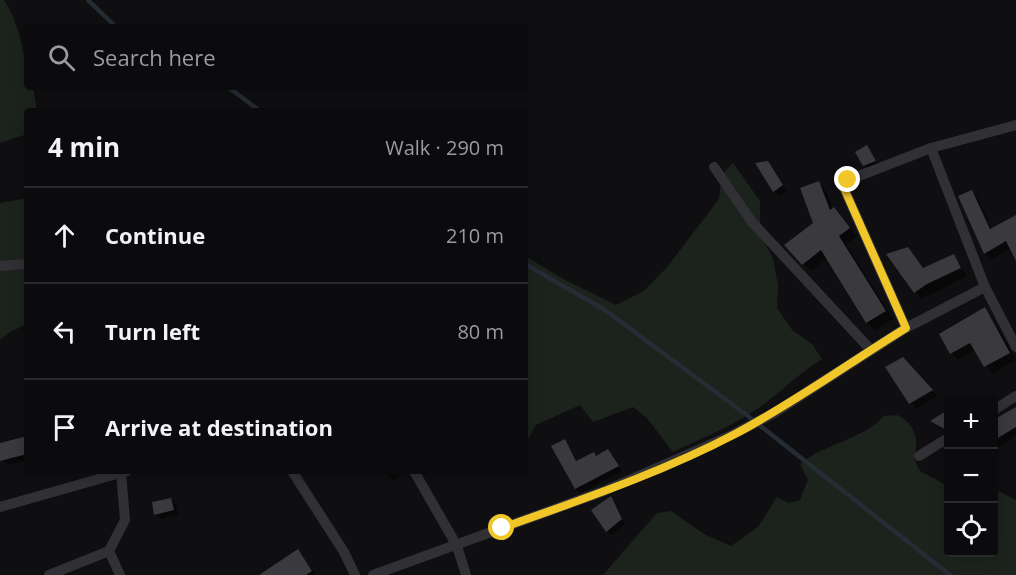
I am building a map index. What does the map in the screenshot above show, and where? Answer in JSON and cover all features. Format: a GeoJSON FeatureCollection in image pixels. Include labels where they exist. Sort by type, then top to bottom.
{"type":"FeatureCollection","features":[{"type":"Feature","properties":{"kind":"street"},"geometry":{"type":"LineString","coordinates":[[906,328],[843,185],[848,180],[931,148],[1016,125]]}},
{"type":"Feature","properties":{"kind":"street"},"geometry":{"type":"LineString","coordinates":[[931,148],[985,287],[1016,347]]}},
{"type":"Feature","properties":{"kind":"street"},"geometry":{"type":"LineString","coordinates":[[714,166],[752,222],[871,350]]}},
{"type":"Feature","properties":{"kind":"street"},"geometry":{"type":"LineString","coordinates":[[0,266],[24,264]]}},
{"type":"Feature","properties":{"kind":"street"},"geometry":{"type":"LineString","coordinates":[[373,575],[604,491],[732,435],[774,413],[906,328],[985,287]]}},
{"type":"Feature","properties":{"kind":"street"},"geometry":{"type":"LineString","coordinates":[[998,407],[1016,396]]}},
{"type":"Feature","properties":{"kind":"street"},"geometry":{"type":"LineString","coordinates":[[920,456],[944,441]]}},
{"type":"Feature","properties":{"kind":"street"},"geometry":{"type":"LineString","coordinates":[[0,507],[116,474]]}},
{"type":"Feature","properties":{"kind":"street"},"geometry":{"type":"LineString","coordinates":[[49,575],[110,551],[125,520],[123,474]]}},
{"type":"Feature","properties":{"kind":"street"},"geometry":{"type":"LineString","coordinates":[[298,474],[344,552],[355,575]]}},
{"type":"Feature","properties":{"kind":"street"},"geometry":{"type":"LineString","coordinates":[[416,474],[457,546],[466,575]]}},
{"type":"Feature","properties":{"kind":"street"},"geometry":{"type":"LineString","coordinates":[[110,551],[120,575]]}},
{"type":"Feature","properties":{"kind":"shaded area"},"geometry":{"type":"Polygon","coordinates":[[[0,0],[4,0],[14,19],[24,54],[24,90],[34,90],[36,108],[24,108],[24,135],[0,143],[0,0]]]}},
{"type":"Feature","properties":{"kind":"shaded area"},"geometry":{"type":"Polygon","coordinates":[[[733,163],[760,201],[760,234],[773,259],[778,285],[777,308],[792,330],[812,344],[822,359],[750,414],[673,452],[647,418],[633,407],[593,422],[580,405],[536,425],[528,439],[528,258],[567,281],[616,305],[644,291],[668,266],[719,199],[722,174],[733,163]]]}},
{"type":"Feature","properties":{"kind":"shaded area"},"geometry":{"type":"Polygon","coordinates":[[[24,199],[24,325],[0,340],[0,203],[24,199]]]}},
{"type":"Feature","properties":{"kind":"shaded area"},"geometry":{"type":"Polygon","coordinates":[[[897,415],[908,423],[916,439],[914,459],[920,471],[944,484],[944,557],[998,557],[998,491],[1016,500],[1016,575],[603,575],[657,513],[671,511],[704,534],[731,546],[758,527],[777,497],[788,503],[800,500],[808,480],[800,464],[821,451],[866,431],[884,416],[897,415]]]}},
{"type":"Feature","properties":{"kind":"building"},"geometry":{"type":"Polygon","coordinates":[[[867,145],[876,161],[863,166],[855,152],[867,145]]]}},
{"type":"Feature","properties":{"kind":"building"},"geometry":{"type":"Polygon","coordinates":[[[768,161],[783,185],[773,192],[755,163],[768,161]]]}},
{"type":"Feature","properties":{"kind":"building"},"geometry":{"type":"Polygon","coordinates":[[[819,181],[830,210],[834,207],[850,228],[839,236],[886,311],[866,323],[821,250],[802,265],[784,245],[813,223],[800,188],[819,181]]]}},
{"type":"Feature","properties":{"kind":"building"},"geometry":{"type":"Polygon","coordinates":[[[972,190],[990,229],[1016,215],[1016,261],[1006,241],[984,254],[958,196],[972,190]]]}},
{"type":"Feature","properties":{"kind":"building"},"geometry":{"type":"Polygon","coordinates":[[[908,247],[923,268],[954,254],[961,268],[927,284],[914,293],[886,254],[908,247]]]}},
{"type":"Feature","properties":{"kind":"building"},"geometry":{"type":"Polygon","coordinates":[[[985,307],[1010,353],[984,367],[970,343],[950,354],[939,334],[985,307]]]}},
{"type":"Feature","properties":{"kind":"building"},"geometry":{"type":"Polygon","coordinates":[[[903,357],[933,390],[909,404],[885,367],[903,357]]]}},
{"type":"Feature","properties":{"kind":"building"},"geometry":{"type":"Polygon","coordinates":[[[1016,407],[1016,427],[998,438],[998,417],[1016,407]]]}},
{"type":"Feature","properties":{"kind":"building"},"geometry":{"type":"Polygon","coordinates":[[[944,412],[944,429],[930,421],[944,412]]]}},
{"type":"Feature","properties":{"kind":"building"},"geometry":{"type":"Polygon","coordinates":[[[24,437],[24,455],[0,461],[0,443],[24,437]]]}},
{"type":"Feature","properties":{"kind":"building"},"geometry":{"type":"Polygon","coordinates":[[[565,439],[576,461],[594,452],[596,456],[608,449],[619,466],[575,489],[551,446],[565,439]]]}},
{"type":"Feature","properties":{"kind":"building"},"geometry":{"type":"Polygon","coordinates":[[[611,496],[622,519],[606,532],[591,510],[611,496]]]}},
{"type":"Feature","properties":{"kind":"building"},"geometry":{"type":"Polygon","coordinates":[[[171,498],[174,510],[154,515],[152,502],[171,498]]]}},
{"type":"Feature","properties":{"kind":"building"},"geometry":{"type":"Polygon","coordinates":[[[298,549],[312,571],[306,575],[259,575],[298,549]]]}},
{"type":"Feature","properties":{"kind":"waterway"},"geometry":{"type":"LineString","coordinates":[[88,0],[113,24]]}},
{"type":"Feature","properties":{"kind":"waterway"},"geometry":{"type":"LineString","coordinates":[[232,90],[256,108]]}},
{"type":"Feature","properties":{"kind":"waterway"},"geometry":{"type":"LineString","coordinates":[[528,266],[605,310],[748,416],[950,575]]}},
{"type":"Feature","properties":{"kind":"route"},"geometry":{"type":"LineString","coordinates":[[502,528],[604,491],[732,435],[774,413],[906,328],[843,186],[848,180]]}}]}
